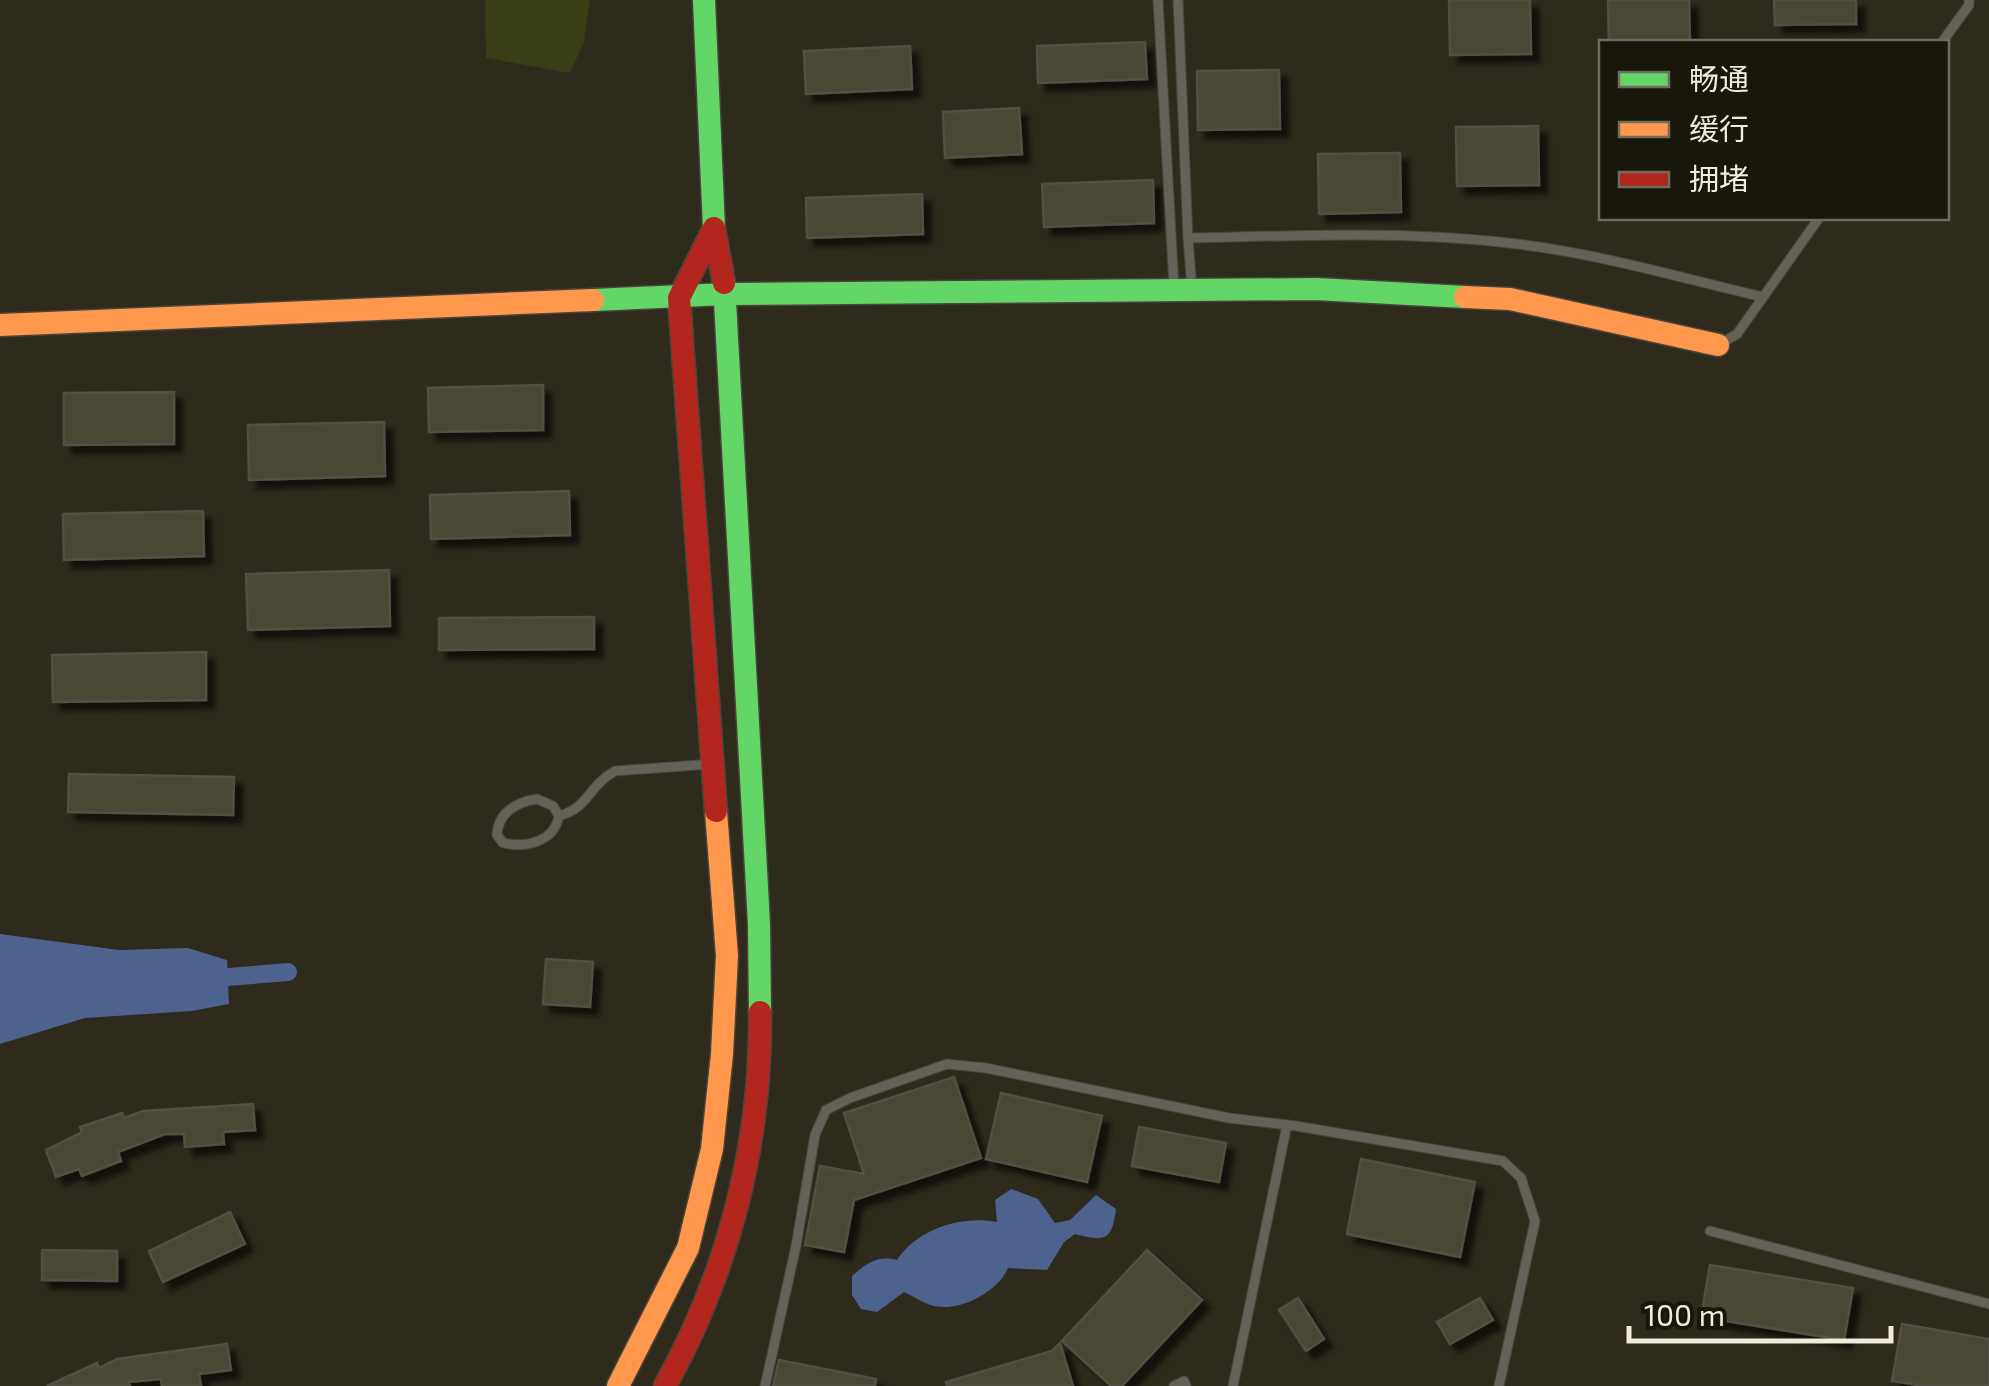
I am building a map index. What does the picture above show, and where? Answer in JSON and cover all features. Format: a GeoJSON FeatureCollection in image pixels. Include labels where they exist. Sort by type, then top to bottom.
{"type":"FeatureCollection","features":[{"type":"Feature","properties":{"kind":"main road"},"geometry":{"type":"LineString","coordinates":[[665,1386],[695,1332],[716,1274],[751,1148],[761,1059],[758,924],[726,294],[714,228],[704,0]]}},
{"type":"Feature","properties":{"kind":"main road"},"geometry":{"type":"LineString","coordinates":[[618,1386],[688,1248],[712,1149],[722,1054],[727,956],[679,298],[714,228]]}},
{"type":"Feature","properties":{"kind":"main road"},"geometry":{"type":"LineString","coordinates":[[0,325],[726,294],[1316,288],[1510,299],[1718,345]]}},
{"type":"Feature","properties":{"kind":"lane"},"geometry":{"type":"LineString","coordinates":[[1158,0],[1183,290]]}},
{"type":"Feature","properties":{"kind":"lane"},"geometry":{"type":"LineString","coordinates":[[1178,0],[1188,238],[1183,290]]}},
{"type":"Feature","properties":{"kind":"lane"},"geometry":{"type":"LineString","coordinates":[[1943,40],[1969,0]]}},
{"type":"Feature","properties":{"kind":"lane"},"geometry":{"type":"LineString","coordinates":[[1718,345],[1738,334],[1818,220]]}},
{"type":"Feature","properties":{"kind":"lane"},"geometry":{"type":"LineString","coordinates":[[1188,238],[1372,235],[1512,243],[1577,252],[1762,297]]}},
{"type":"Feature","properties":{"kind":"lane"},"geometry":{"type":"LineString","coordinates":[[559,816],[576,811],[603,778],[615,771],[713,764]]}},
{"type":"Feature","properties":{"kind":"lane"},"geometry":{"type":"LineString","coordinates":[[536,799],[552,806],[559,816],[557,828],[529,844],[503,842],[497,836],[505,813],[522,802],[536,799]]}},
{"type":"Feature","properties":{"kind":"lane"},"geometry":{"type":"LineString","coordinates":[[766,1386],[815,1135],[826,1110],[947,1064],[986,1068],[1228,1118],[1503,1160],[1520,1178],[1535,1221],[1498,1386]]}},
{"type":"Feature","properties":{"kind":"lane"},"geometry":{"type":"LineString","coordinates":[[1233,1386],[1287,1125]]}},
{"type":"Feature","properties":{"kind":"lane"},"geometry":{"type":"LineString","coordinates":[[1710,1231],[1989,1304]]}},
{"type":"Feature","properties":{"kind":"lane"},"geometry":{"type":"LineString","coordinates":[[1174,1386],[1184,1381],[1186,1386]]}},
{"type":"Feature","properties":{"kind":"green space"},"geometry":{"type":"Polygon","coordinates":[[[485,0],[590,0],[584,42],[570,73],[486,58],[485,0]]]}},
{"type":"Feature","properties":{"kind":"water"},"geometry":{"type":"Polygon","coordinates":[[[0,934],[119,950],[188,948],[227,960],[229,1004],[192,1011],[85,1018],[0,1044],[0,934]]]}},
{"type":"Feature","properties":{"kind":"water"},"geometry":{"type":"Polygon","coordinates":[[[1011,1189],[1038,1199],[1055,1223],[1070,1220],[1096,1195],[1116,1209],[1112,1228],[1100,1238],[1075,1234],[1064,1242],[1047,1270],[1008,1268],[996,1285],[966,1303],[934,1306],[904,1292],[877,1312],[861,1309],[852,1295],[852,1276],[857,1271],[878,1259],[897,1260],[916,1240],[941,1227],[969,1221],[997,1222],[995,1200],[1011,1189]]]}},
{"type":"Feature","properties":{"kind":"building"},"geometry":{"type":"Polygon","coordinates":[[[1449,0],[1530,0],[1531,54],[1450,55],[1449,0]]]}},
{"type":"Feature","properties":{"kind":"building"},"geometry":{"type":"Polygon","coordinates":[[[1608,0],[1689,0],[1690,40],[1609,40],[1608,0]]]}},
{"type":"Feature","properties":{"kind":"building"},"geometry":{"type":"Polygon","coordinates":[[[1774,0],[1856,0],[1856,24],[1775,25],[1774,0]]]}},
{"type":"Feature","properties":{"kind":"building"},"geometry":{"type":"Polygon","coordinates":[[[1145,42],[1147,79],[1038,83],[1037,46],[1145,42]]]}},
{"type":"Feature","properties":{"kind":"building"},"geometry":{"type":"Polygon","coordinates":[[[910,46],[912,89],[806,94],[804,51],[910,46]]]}},
{"type":"Feature","properties":{"kind":"building"},"geometry":{"type":"Polygon","coordinates":[[[1279,70],[1280,129],[1198,130],[1197,71],[1279,70]]]}},
{"type":"Feature","properties":{"kind":"building"},"geometry":{"type":"Polygon","coordinates":[[[1019,108],[1022,154],[945,158],[943,112],[1019,108]]]}},
{"type":"Feature","properties":{"kind":"building"},"geometry":{"type":"Polygon","coordinates":[[[1538,126],[1539,185],[1457,186],[1456,127],[1538,126]]]}},
{"type":"Feature","properties":{"kind":"building"},"geometry":{"type":"Polygon","coordinates":[[[1400,153],[1401,212],[1319,214],[1318,154],[1400,153]]]}},
{"type":"Feature","properties":{"kind":"building"},"geometry":{"type":"Polygon","coordinates":[[[1153,180],[1154,223],[1044,227],[1042,184],[1153,180]]]}},
{"type":"Feature","properties":{"kind":"building"},"geometry":{"type":"Polygon","coordinates":[[[922,194],[923,234],[807,238],[806,198],[922,194]]]}},
{"type":"Feature","properties":{"kind":"building"},"geometry":{"type":"Polygon","coordinates":[[[543,385],[543,430],[429,432],[428,388],[543,385]]]}},
{"type":"Feature","properties":{"kind":"building"},"geometry":{"type":"Polygon","coordinates":[[[174,392],[174,444],[64,445],[64,393],[174,392]]]}},
{"type":"Feature","properties":{"kind":"building"},"geometry":{"type":"Polygon","coordinates":[[[384,422],[385,476],[249,480],[248,425],[384,422]]]}},
{"type":"Feature","properties":{"kind":"building"},"geometry":{"type":"Polygon","coordinates":[[[569,491],[570,535],[431,539],[430,495],[569,491]]]}},
{"type":"Feature","properties":{"kind":"building"},"geometry":{"type":"Polygon","coordinates":[[[203,511],[204,556],[64,560],[63,514],[203,511]]]}},
{"type":"Feature","properties":{"kind":"building"},"geometry":{"type":"Polygon","coordinates":[[[389,570],[390,626],[248,630],[246,574],[389,570]]]}},
{"type":"Feature","properties":{"kind":"building"},"geometry":{"type":"Polygon","coordinates":[[[594,617],[594,649],[439,650],[439,618],[594,617]]]}},
{"type":"Feature","properties":{"kind":"building"},"geometry":{"type":"Polygon","coordinates":[[[206,652],[206,700],[53,702],[52,655],[206,652]]]}},
{"type":"Feature","properties":{"kind":"building"},"geometry":{"type":"Polygon","coordinates":[[[69,774],[234,777],[233,815],[68,812],[69,774]]]}},
{"type":"Feature","properties":{"kind":"building"},"geometry":{"type":"Polygon","coordinates":[[[546,959],[593,962],[590,1007],[543,1004],[546,959]]]}},
{"type":"Feature","properties":{"kind":"building"},"geometry":{"type":"Polygon","coordinates":[[[954,1077],[981,1158],[854,1200],[844,1252],[805,1245],[820,1166],[864,1174],[844,1113],[954,1077]]]}},
{"type":"Feature","properties":{"kind":"building"},"geometry":{"type":"Polygon","coordinates":[[[1001,1093],[1102,1116],[1087,1182],[986,1159],[1001,1093]]]}},
{"type":"Feature","properties":{"kind":"building"},"geometry":{"type":"Polygon","coordinates":[[[253,1104],[255,1130],[223,1132],[224,1144],[185,1147],[184,1134],[165,1134],[118,1152],[121,1161],[82,1176],[79,1169],[56,1177],[46,1150],[82,1132],[80,1127],[122,1113],[124,1118],[143,1111],[253,1104]]]}},
{"type":"Feature","properties":{"kind":"building"},"geometry":{"type":"Polygon","coordinates":[[[1139,1127],[1226,1143],[1219,1182],[1132,1166],[1139,1127]]]}},
{"type":"Feature","properties":{"kind":"building"},"geometry":{"type":"Polygon","coordinates":[[[1361,1159],[1475,1182],[1460,1257],[1347,1234],[1361,1159]]]}},
{"type":"Feature","properties":{"kind":"building"},"geometry":{"type":"Polygon","coordinates":[[[230,1212],[245,1244],[163,1282],[149,1251],[230,1212]]]}},
{"type":"Feature","properties":{"kind":"building"},"geometry":{"type":"Polygon","coordinates":[[[42,1250],[117,1251],[117,1281],[42,1280],[42,1250]]]}},
{"type":"Feature","properties":{"kind":"building"},"geometry":{"type":"Polygon","coordinates":[[[1147,1250],[1202,1300],[1122,1386],[1111,1386],[1062,1341],[1147,1250]]]}},
{"type":"Feature","properties":{"kind":"building"},"geometry":{"type":"Polygon","coordinates":[[[1710,1265],[1853,1288],[1844,1340],[1701,1317],[1710,1265]]]}},
{"type":"Feature","properties":{"kind":"building"},"geometry":{"type":"Polygon","coordinates":[[[1298,1298],[1324,1339],[1306,1351],[1279,1310],[1298,1298]]]}},
{"type":"Feature","properties":{"kind":"building"},"geometry":{"type":"Polygon","coordinates":[[[1480,1298],[1493,1320],[1450,1344],[1437,1322],[1480,1298]]]}},
{"type":"Feature","properties":{"kind":"building"},"geometry":{"type":"Polygon","coordinates":[[[1902,1324],[1989,1339],[1989,1386],[1925,1386],[1892,1381],[1902,1324]]]}},
{"type":"Feature","properties":{"kind":"building"},"geometry":{"type":"Polygon","coordinates":[[[1060,1343],[1073,1386],[947,1386],[946,1382],[1052,1351],[1060,1343]]]}},
{"type":"Feature","properties":{"kind":"building"},"geometry":{"type":"Polygon","coordinates":[[[227,1344],[231,1370],[199,1374],[201,1386],[162,1386],[161,1379],[128,1382],[130,1386],[47,1386],[97,1363],[99,1368],[117,1359],[227,1344]]]}},
{"type":"Feature","properties":{"kind":"building"},"geometry":{"type":"Polygon","coordinates":[[[779,1360],[876,1379],[875,1386],[773,1386],[779,1360]]]}},
{"type":"Feature","properties":{"kind":"waterway"},"geometry":{"type":"LineString","coordinates":[[204,979],[288,972]]}},
{"type":"Feature","properties":{"kind":"traffic: fast"},"geometry":{"type":"LineString","coordinates":[[704,0],[714,228]]}},
{"type":"Feature","properties":{"kind":"traffic: fast"},"geometry":{"type":"LineString","coordinates":[[724,283],[759,924],[760,1012]]}},
{"type":"Feature","properties":{"kind":"traffic: fast"},"geometry":{"type":"LineString","coordinates":[[593,300],[726,294],[1316,289],[1465,297]]}},
{"type":"Feature","properties":{"kind":"traffic: slow"},"geometry":{"type":"LineString","coordinates":[[1465,297],[1510,299],[1718,345]]}},
{"type":"Feature","properties":{"kind":"traffic: slow"},"geometry":{"type":"LineString","coordinates":[[0,325],[593,300]]}},
{"type":"Feature","properties":{"kind":"traffic: slow"},"geometry":{"type":"LineString","coordinates":[[618,1386],[688,1248],[712,1149],[727,956],[716,811]]}},
{"type":"Feature","properties":{"kind":"traffic: jam"},"geometry":{"type":"LineString","coordinates":[[716,811],[679,298],[714,228],[724,283]]}},
{"type":"Feature","properties":{"kind":"traffic: jam"},"geometry":{"type":"LineString","coordinates":[[665,1386],[707,1298],[737,1205],[755,1109],[760,1012]]}}]}
